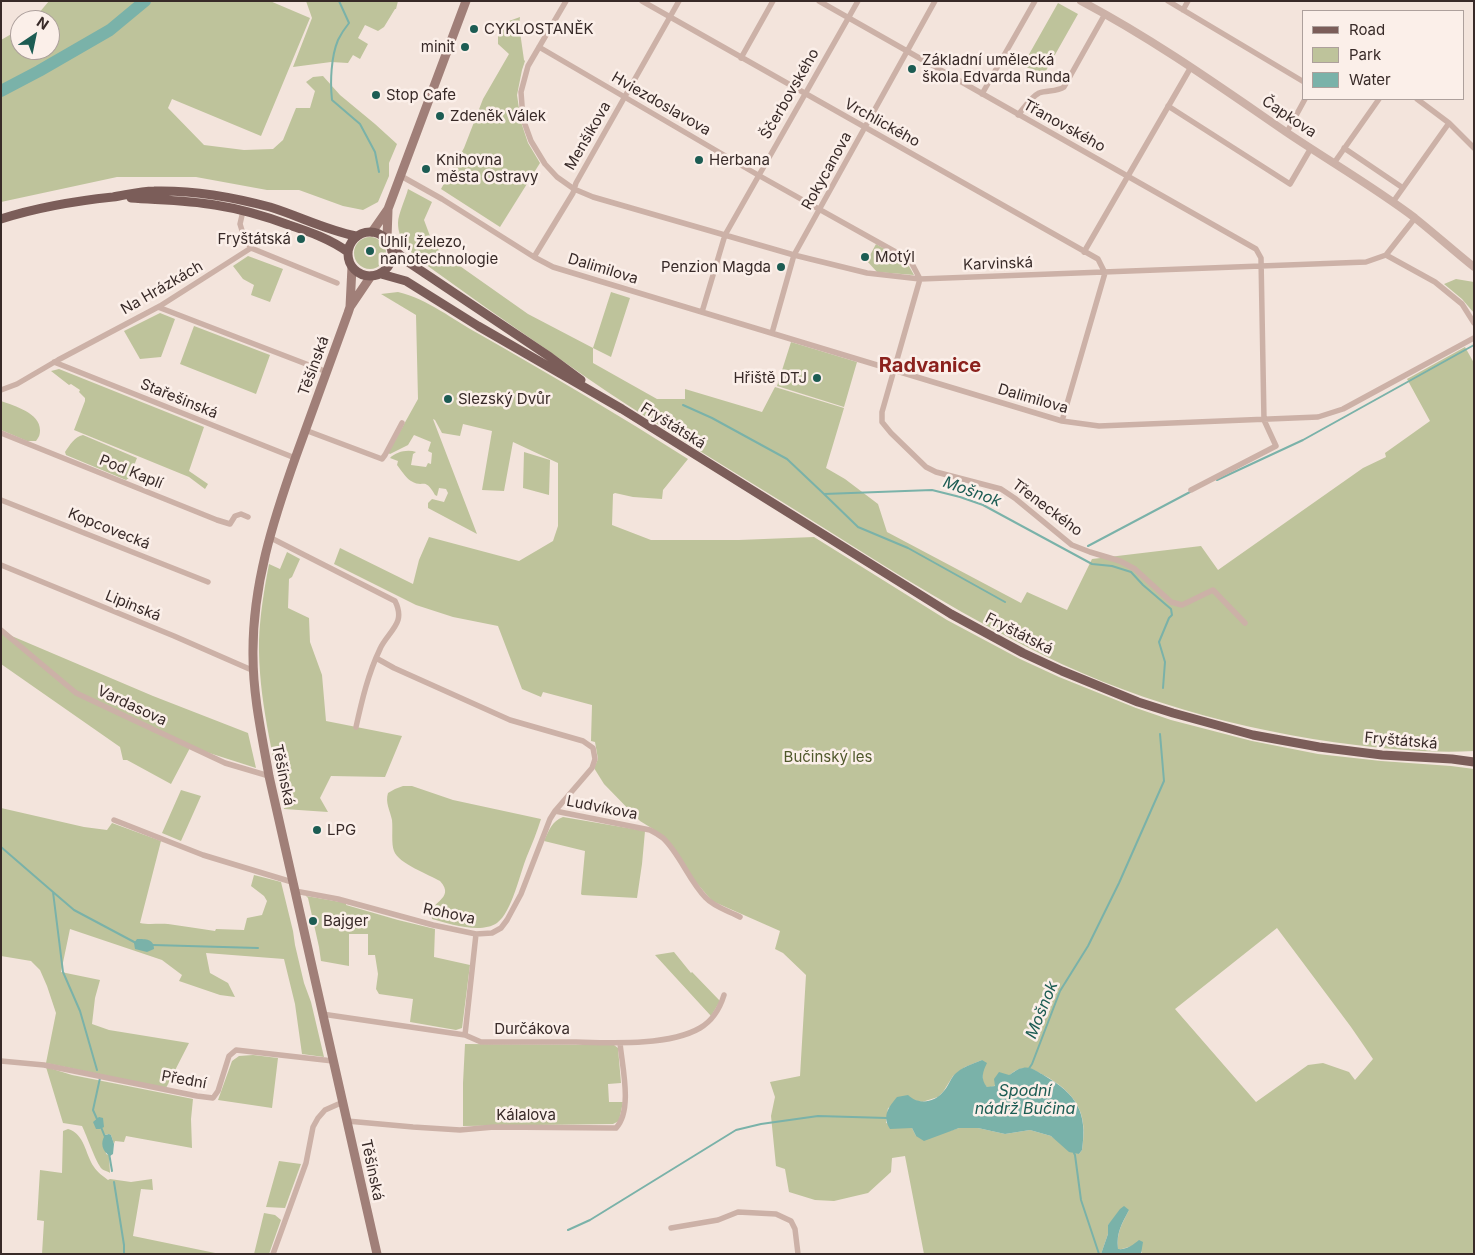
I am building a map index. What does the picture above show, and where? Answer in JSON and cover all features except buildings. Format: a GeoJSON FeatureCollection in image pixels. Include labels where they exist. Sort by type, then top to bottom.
{"type":"FeatureCollection","features":[{"type":"Feature","properties":{"kind":"main road"},"geometry":{"type":"LineString","coordinates":[[372,232],[388,209],[466,1]]}},
{"type":"Feature","properties":{"kind":"main road"},"geometry":{"type":"LineString","coordinates":[[1,219],[50,206],[88,199],[153,191],[186,192],[270,207],[334,231],[356,236]]}},
{"type":"Feature","properties":{"kind":"main road"},"geometry":{"type":"LineString","coordinates":[[114,196],[214,204],[306,230],[334,242],[348,252]]}},
{"type":"Feature","properties":{"kind":"main road"},"geometry":{"type":"LineString","coordinates":[[386,238],[388,209]]}},
{"type":"Feature","properties":{"kind":"main road"},"geometry":{"type":"LineString","coordinates":[[364,232],[372,232],[379,233],[386,238],[392,248],[391,263],[381,274],[365,276],[352,267],[349,262],[348,252],[351,242],[356,236],[364,232]]}},
{"type":"Feature","properties":{"kind":"main road","name":"Fryštátská"},"geometry":{"type":"LineString","coordinates":[[392,248],[415,267],[550,357],[622,409]]}},
{"type":"Feature","properties":{"kind":"main road","name":"Těšínská"},"geometry":{"type":"LineString","coordinates":[[350,307],[352,267]]}},
{"type":"Feature","properties":{"kind":"main road","name":"Fryštátská"},"geometry":{"type":"LineString","coordinates":[[381,274],[406,281],[478,326],[622,409],[951,614],[1023,653],[1062,671],[1173,714],[1253,735],[1382,755],[1474,762]]}},
{"type":"Feature","properties":{"kind":"main road","name":"Těšínská"},"geometry":{"type":"LineString","coordinates":[[371,276],[350,307],[279,503],[259,580],[254,616],[253,656],[258,720],[269,776],[376,1254]]}},
{"type":"Feature","properties":{"kind":"main road","name":"Fryštátská"},"geometry":{"type":"LineString","coordinates":[[1452,759],[1474,758]]}},
{"type":"Feature","properties":{"kind":"street","name":"Karvinská"},"geometry":{"type":"LineString","coordinates":[[566,1],[528,66],[521,92],[523,119],[531,141],[545,164],[574,189],[593,196],[794,255],[868,274],[920,279],[1366,262],[1386,255]]}},
{"type":"Feature","properties":{"kind":"street","name":"Vrchlického"},"geometry":{"type":"LineString","coordinates":[[642,1],[1098,259],[1105,273]]}},
{"type":"Feature","properties":{"kind":"street","name":"Menšíkova"},"geometry":{"type":"LineString","coordinates":[[534,257],[679,1]]}},
{"type":"Feature","properties":{"kind":"street"},"geometry":{"type":"LineString","coordinates":[[741,58],[773,1]]}},
{"type":"Feature","properties":{"kind":"street","name":"Třanovského"},"geometry":{"type":"LineString","coordinates":[[818,1],[1256,249],[1261,256],[1261,266]]}},
{"type":"Feature","properties":{"kind":"street","name":"Ščerbovského"},"geometry":{"type":"LineString","coordinates":[[702,312],[725,235],[858,1]]}},
{"type":"Feature","properties":{"kind":"street","name":"Rokycanova"},"geometry":{"type":"LineString","coordinates":[[772,333],[794,255],[936,1]]}},
{"type":"Feature","properties":{"kind":"street"},"geometry":{"type":"LineString","coordinates":[[982,94],[1035,1]]}},
{"type":"Feature","properties":{"kind":"street","name":"Čapkova"},"geometry":{"type":"LineString","coordinates":[[1081,1],[1140,34],[1191,66],[1393,202],[1474,267]]}},
{"type":"Feature","properties":{"kind":"street"},"geometry":{"type":"LineString","coordinates":[[1168,1],[1302,81]]}},
{"type":"Feature","properties":{"kind":"street"},"geometry":{"type":"LineString","coordinates":[[1183,10],[1188,1]]}},
{"type":"Feature","properties":{"kind":"street"},"geometry":{"type":"LineString","coordinates":[[1018,115],[1041,92],[1060,90],[1064,87],[1105,14]]}},
{"type":"Feature","properties":{"kind":"street","name":"Hviezdoslavova"},"geometry":{"type":"LineString","coordinates":[[539,47],[758,175],[910,260],[920,279]]}},
{"type":"Feature","properties":{"kind":"street"},"geometry":{"type":"LineString","coordinates":[[1084,252],[1191,66]]}},
{"type":"Feature","properties":{"kind":"street"},"geometry":{"type":"LineString","coordinates":[[1287,132],[1304,100]]}},
{"type":"Feature","properties":{"kind":"street"},"geometry":{"type":"LineString","coordinates":[[1334,163],[1378,100]]}},
{"type":"Feature","properties":{"kind":"street"},"geometry":{"type":"LineString","coordinates":[[1417,100],[1449,123],[1474,148]]}},
{"type":"Feature","properties":{"kind":"street"},"geometry":{"type":"LineString","coordinates":[[1168,106],[1290,184],[1311,148]]}},
{"type":"Feature","properties":{"kind":"street"},"geometry":{"type":"LineString","coordinates":[[1393,202],[1449,123]]}},
{"type":"Feature","properties":{"kind":"street"},"geometry":{"type":"LineString","coordinates":[[1344,148],[1403,188]]}},
{"type":"Feature","properties":{"kind":"street","name":"Dalimilova"},"geometry":{"type":"LineString","coordinates":[[401,176],[553,267],[1062,422],[1099,426],[1318,417],[1343,409],[1474,338]]}},
{"type":"Feature","properties":{"kind":"street"},"geometry":{"type":"LineString","coordinates":[[243,211],[240,224],[244,237],[251,248],[337,283]]}},
{"type":"Feature","properties":{"kind":"street"},"geometry":{"type":"LineString","coordinates":[[1415,218],[1386,255],[1435,282],[1462,304],[1474,323]]}},
{"type":"Feature","properties":{"kind":"street","name":"Na Hrázkách"},"geometry":{"type":"LineString","coordinates":[[1,390],[16,384],[158,307],[251,248]]}},
{"type":"Feature","properties":{"kind":"street"},"geometry":{"type":"LineString","coordinates":[[1191,490],[1276,446],[1264,420],[1261,266]]}},
{"type":"Feature","properties":{"kind":"street"},"geometry":{"type":"LineString","coordinates":[[1062,422],[1105,273]]}},
{"type":"Feature","properties":{"kind":"street","name":"Třeneckého"},"geometry":{"type":"LineString","coordinates":[[920,279],[882,412],[882,422],[891,434],[926,467],[936,472],[1001,489],[1072,545],[1120,561],[1135,569],[1171,602],[1182,605],[1213,590],[1245,623]]}},
{"type":"Feature","properties":{"kind":"street"},"geometry":{"type":"LineString","coordinates":[[158,307],[327,372]]}},
{"type":"Feature","properties":{"kind":"street","name":"Stařešinská"},"geometry":{"type":"LineString","coordinates":[[54,362],[295,458]]}},
{"type":"Feature","properties":{"kind":"street"},"geometry":{"type":"LineString","coordinates":[[305,430],[382,459],[402,423]]}},
{"type":"Feature","properties":{"kind":"street","name":"Pod Kaplí"},"geometry":{"type":"LineString","coordinates":[[1,433],[217,520],[230,524],[235,516],[241,514],[248,517]]}},
{"type":"Feature","properties":{"kind":"street","name":"Kopcovecká"},"geometry":{"type":"LineString","coordinates":[[1,500],[208,582]]}},
{"type":"Feature","properties":{"kind":"street"},"geometry":{"type":"LineString","coordinates":[[269,537],[395,601],[399,609],[398,620],[381,646],[376,658],[361,701],[356,727]]}},
{"type":"Feature","properties":{"kind":"street","name":"Lipinská"},"geometry":{"type":"LineString","coordinates":[[1,565],[254,671]]}},
{"type":"Feature","properties":{"kind":"street","name":"Vardasova"},"geometry":{"type":"LineString","coordinates":[[1,630],[76,693],[225,763],[269,776]]}},
{"type":"Feature","properties":{"kind":"street","name":"Ludvíkova"},"geometry":{"type":"LineString","coordinates":[[376,658],[394,668],[510,720],[583,741],[593,748],[595,759],[592,768],[555,811],[650,830],[663,838],[706,898],[740,917]]}},
{"type":"Feature","properties":{"kind":"street","name":"Rohova"},"geometry":{"type":"LineString","coordinates":[[114,820],[203,855],[294,887],[433,925],[476,934],[492,933],[501,928],[507,920],[522,894],[550,819],[555,811]]}},
{"type":"Feature","properties":{"kind":"street"},"geometry":{"type":"LineString","coordinates":[[465,1035],[476,934]]}},
{"type":"Feature","properties":{"kind":"street","name":"Durčákova"},"geometry":{"type":"LineString","coordinates":[[322,1014],[465,1035],[481,1042],[620,1043],[681,1036],[700,1028],[712,1018],[721,1005],[724,995]]}},
{"type":"Feature","properties":{"kind":"street","name":"Kálalova"},"geometry":{"type":"LineString","coordinates":[[347,1121],[460,1130],[494,1128],[616,1128],[625,1112],[626,1102],[620,1043]]}},
{"type":"Feature","properties":{"kind":"street","name":"Přední"},"geometry":{"type":"LineString","coordinates":[[1,1061],[44,1065],[213,1098],[218,1091],[230,1056],[236,1050],[333,1061]]}},
{"type":"Feature","properties":{"kind":"street"},"geometry":{"type":"LineString","coordinates":[[273,1254],[303,1170],[313,1127],[325,1110],[343,1102]]}},
{"type":"Feature","properties":{"kind":"street"},"geometry":{"type":"LineString","coordinates":[[671,1228],[718,1220],[738,1212],[776,1214],[791,1221],[795,1229],[795,1253]]}},
{"type":"Feature","properties":{"kind":"green space"},"geometry":{"type":"Polygon","coordinates":[[[49,1],[270,1],[310,18],[261,136],[172,99],[168,108],[204,145],[244,150],[273,149],[283,140],[296,108],[310,108],[315,91],[306,82],[313,77],[323,76],[340,95],[397,144],[389,163],[389,176],[378,202],[363,210],[343,206],[299,190],[267,190],[196,177],[117,177],[1,202],[1,40],[10,35],[10,60],[60,60],[60,10],[41,10],[49,1]]]}},
{"type":"Feature","properties":{"kind":"green space"},"geometry":{"type":"Polygon","coordinates":[[[306,1],[398,1],[396,9],[384,27],[378,31],[365,25],[358,38],[368,44],[360,59],[353,55],[348,63],[331,62],[293,67],[312,18],[306,1]]]}},
{"type":"Feature","properties":{"kind":"green space"},"geometry":{"type":"Polygon","coordinates":[[[1058,3],[1078,14],[1043,76],[1023,65],[1058,3]]]}},
{"type":"Feature","properties":{"kind":"green space"},"geometry":{"type":"Polygon","coordinates":[[[520,17],[519,25],[525,61],[517,95],[521,122],[528,143],[540,163],[500,227],[441,189],[464,148],[483,99],[509,54],[498,44],[498,25],[520,17]]]}},
{"type":"Feature","properties":{"kind":"green space"},"geometry":{"type":"Polygon","coordinates":[[[408,189],[432,202],[424,220],[430,236],[440,252],[528,314],[593,348],[593,363],[657,399],[685,399],[685,389],[762,412],[775,387],[844,408],[826,468],[845,479],[878,504],[887,532],[1021,603],[1027,592],[1067,610],[1092,559],[1201,546],[1218,570],[1363,468],[1386,457],[1385,453],[1430,421],[1407,379],[1465,347],[1474,363],[1474,751],[1400,750],[1371,747],[1313,739],[1227,721],[1143,697],[1102,681],[1062,664],[992,629],[902,577],[648,418],[485,307],[425,264],[423,260],[422,264],[406,246],[400,235],[399,215],[408,189]]]}},
{"type":"Feature","properties":{"kind":"green space"},"geometry":{"type":"Polygon","coordinates":[[[370,237],[376,238],[381,242],[385,247],[385,259],[381,264],[376,268],[370,269],[364,268],[359,264],[355,259],[354,253],[355,247],[359,242],[364,238],[370,237]]]}},
{"type":"Feature","properties":{"kind":"green space"},"geometry":{"type":"Polygon","coordinates":[[[876,244],[906,261],[914,275],[877,272],[867,261],[876,244]]]}},
{"type":"Feature","properties":{"kind":"green space"},"geometry":{"type":"Polygon","coordinates":[[[248,256],[283,269],[270,302],[251,295],[254,285],[243,279],[233,266],[248,256]]]}},
{"type":"Feature","properties":{"kind":"green space"},"geometry":{"type":"Polygon","coordinates":[[[1456,279],[1474,282],[1474,313],[1462,299],[1444,284],[1456,279]]]}},
{"type":"Feature","properties":{"kind":"green space","name":"Bučinský les"},"geometry":{"type":"Polygon","coordinates":[[[398,292],[430,305],[584,395],[688,459],[663,490],[662,499],[613,494],[612,525],[651,540],[739,540],[814,537],[947,620],[1020,659],[1136,708],[1171,720],[1252,741],[1318,754],[1474,769],[1474,1254],[1141,1254],[1142,1252],[1132,1246],[1118,1249],[1119,1233],[1129,1210],[1108,1225],[1108,1234],[1101,1254],[924,1254],[905,1156],[892,1158],[891,1172],[868,1193],[834,1201],[815,1200],[789,1192],[785,1169],[776,1166],[771,1116],[775,1097],[770,1082],[800,1076],[806,975],[783,953],[775,949],[780,931],[712,901],[695,881],[673,847],[653,829],[640,821],[604,784],[594,768],[598,759],[595,742],[591,741],[592,705],[543,692],[541,697],[522,689],[498,626],[453,617],[416,605],[334,564],[340,548],[413,584],[419,560],[429,537],[519,561],[553,541],[558,526],[558,463],[513,442],[504,491],[482,490],[492,431],[463,424],[460,436],[442,433],[433,419],[477,534],[428,508],[428,503],[432,499],[444,502],[448,493],[446,489],[439,488],[437,496],[435,495],[426,484],[419,484],[409,480],[397,465],[398,461],[390,458],[402,452],[416,452],[413,454],[411,465],[426,467],[428,463],[431,464],[432,453],[428,451],[431,442],[414,435],[408,445],[390,454],[388,453],[418,399],[416,315],[381,294],[398,292]],[[1277,928],[1175,1009],[1256,1102],[1308,1065],[1323,1063],[1349,1072],[1355,1080],[1373,1059],[1277,928]],[[982,1060],[965,1067],[953,1076],[938,1097],[922,1102],[913,1100],[888,1108],[886,1123],[912,1128],[916,1136],[946,1132],[959,1128],[978,1128],[1005,1134],[1030,1130],[1051,1136],[1079,1154],[1082,1150],[1083,1138],[1082,1117],[1074,1099],[1067,1092],[1049,1078],[1027,1068],[1016,1070],[998,1084],[987,1087],[983,1083],[982,1060]]]}},
{"type":"Feature","properties":{"kind":"green space"},"geometry":{"type":"Polygon","coordinates":[[[611,292],[630,298],[611,357],[593,348],[611,292]]]}},
{"type":"Feature","properties":{"kind":"green space"},"geometry":{"type":"Polygon","coordinates":[[[160,313],[175,319],[161,357],[140,359],[124,331],[160,313]]]}},
{"type":"Feature","properties":{"kind":"green space"},"geometry":{"type":"Polygon","coordinates":[[[194,326],[270,355],[256,394],[180,364],[194,326]]]}},
{"type":"Feature","properties":{"kind":"green space"},"geometry":{"type":"Polygon","coordinates":[[[791,342],[857,362],[844,407],[777,386],[791,342]]]}},
{"type":"Feature","properties":{"kind":"green space"},"geometry":{"type":"Polygon","coordinates":[[[59,369],[204,427],[189,471],[208,484],[205,489],[189,477],[74,430],[85,398],[79,392],[80,390],[71,384],[69,385],[51,371],[59,369]]]}},
{"type":"Feature","properties":{"kind":"green space"},"geometry":{"type":"Polygon","coordinates":[[[1,401],[26,411],[36,419],[40,430],[36,441],[27,441],[1,430],[1,401]]]}},
{"type":"Feature","properties":{"kind":"green space"},"geometry":{"type":"Polygon","coordinates":[[[83,435],[137,458],[129,478],[126,480],[66,455],[65,452],[72,442],[83,435]]]}},
{"type":"Feature","properties":{"kind":"green space"},"geometry":{"type":"Polygon","coordinates":[[[524,452],[550,460],[549,495],[523,488],[524,452]]]}},
{"type":"Feature","properties":{"kind":"green space"},"geometry":{"type":"Polygon","coordinates":[[[287,552],[300,559],[292,577],[289,579],[288,608],[309,618],[310,642],[322,675],[326,721],[402,736],[385,777],[331,776],[320,798],[328,812],[284,809],[264,704],[259,662],[259,641],[264,593],[269,564],[280,569],[287,552]]]}},
{"type":"Feature","properties":{"kind":"green space"},"geometry":{"type":"Polygon","coordinates":[[[1,630],[153,696],[248,733],[256,768],[191,746],[171,784],[127,760],[123,760],[120,747],[1,664],[1,630]]]}},
{"type":"Feature","properties":{"kind":"green space"},"geometry":{"type":"Polygon","coordinates":[[[403,786],[412,786],[453,800],[541,819],[515,892],[507,910],[497,923],[482,928],[474,928],[432,919],[431,913],[443,897],[444,887],[440,881],[402,860],[397,856],[393,848],[392,820],[387,797],[388,793],[403,786]]]}},
{"type":"Feature","properties":{"kind":"green space"},"geometry":{"type":"Polygon","coordinates":[[[181,790],[201,796],[181,841],[162,833],[181,790]]]}},
{"type":"Feature","properties":{"kind":"green space"},"geometry":{"type":"Polygon","coordinates":[[[1,808],[84,827],[107,830],[112,823],[161,841],[140,923],[168,924],[215,931],[216,929],[244,930],[247,918],[262,915],[267,901],[264,896],[251,886],[254,875],[281,882],[304,983],[311,1002],[324,1057],[302,1054],[295,1004],[284,959],[206,953],[210,973],[228,983],[235,997],[220,995],[179,981],[182,975],[162,960],[70,929],[61,972],[100,980],[95,998],[92,1024],[109,1030],[189,1043],[166,1088],[46,1063],[56,1013],[47,986],[40,970],[31,961],[1,956],[1,808]]]}},
{"type":"Feature","properties":{"kind":"green space"},"geometry":{"type":"Polygon","coordinates":[[[563,817],[645,831],[637,898],[581,894],[585,851],[544,841],[553,823],[563,817]]]}},
{"type":"Feature","properties":{"kind":"green space"},"geometry":{"type":"Polygon","coordinates":[[[306,896],[346,903],[346,905],[435,929],[434,957],[470,965],[462,1028],[456,1030],[410,1022],[413,999],[379,994],[376,989],[378,974],[375,955],[368,955],[368,934],[349,934],[349,966],[321,961],[306,896]]]}},
{"type":"Feature","properties":{"kind":"green space"},"geometry":{"type":"Polygon","coordinates":[[[674,952],[691,973],[720,1001],[711,1016],[655,955],[674,952]]]}},
{"type":"Feature","properties":{"kind":"green space"},"geometry":{"type":"Polygon","coordinates":[[[465,1044],[614,1045],[618,1048],[621,1083],[608,1084],[609,1102],[623,1102],[619,1121],[613,1124],[463,1126],[465,1044]]]}},
{"type":"Feature","properties":{"kind":"green space"},"geometry":{"type":"Polygon","coordinates":[[[253,1055],[278,1058],[272,1108],[218,1100],[232,1061],[239,1056],[253,1055]]]}},
{"type":"Feature","properties":{"kind":"green space"},"geometry":{"type":"Polygon","coordinates":[[[46,1067],[72,1075],[193,1099],[191,1119],[192,1148],[126,1136],[124,1142],[115,1141],[114,1144],[111,1135],[108,1134],[105,1135],[110,1173],[103,1169],[97,1161],[82,1126],[63,1123],[46,1067]]]}},
{"type":"Feature","properties":{"kind":"green space"},"geometry":{"type":"Polygon","coordinates":[[[68,1129],[78,1135],[94,1167],[108,1180],[131,1182],[152,1179],[153,1190],[141,1189],[133,1236],[220,1254],[42,1254],[44,1221],[37,1220],[40,1170],[62,1173],[63,1131],[68,1129]]]}},
{"type":"Feature","properties":{"kind":"green space"},"geometry":{"type":"Polygon","coordinates":[[[279,1161],[301,1164],[285,1208],[266,1207],[279,1161]]]}},
{"type":"Feature","properties":{"kind":"green space"},"geometry":{"type":"Polygon","coordinates":[[[264,1213],[275,1215],[281,1220],[269,1254],[254,1254],[264,1213]]]}},
{"type":"Feature","properties":{"kind":"water"},"geometry":{"type":"Polygon","coordinates":[[[137,939],[151,941],[154,949],[147,952],[135,949],[134,943],[137,939]]]}},
{"type":"Feature","properties":{"kind":"water","name":"Spodní nádrž Bučina"},"geometry":{"type":"Polygon","coordinates":[[[982,1060],[987,1063],[983,1072],[983,1078],[987,1087],[995,1086],[994,1079],[999,1072],[1009,1075],[1019,1069],[1026,1068],[1037,1071],[1065,1090],[1072,1097],[1081,1115],[1083,1137],[1082,1150],[1079,1154],[1069,1152],[1051,1136],[1030,1130],[1005,1134],[978,1128],[959,1128],[924,1141],[916,1136],[912,1128],[890,1129],[886,1116],[897,1097],[908,1095],[921,1101],[935,1099],[945,1090],[957,1072],[982,1060]]]}},
{"type":"Feature","properties":{"kind":"water"},"geometry":{"type":"Polygon","coordinates":[[[99,1117],[103,1118],[104,1127],[96,1129],[93,1122],[99,1117]]]}},
{"type":"Feature","properties":{"kind":"water"},"geometry":{"type":"Polygon","coordinates":[[[109,1134],[114,1144],[113,1154],[110,1156],[105,1152],[102,1144],[105,1135],[109,1134]]]}},
{"type":"Feature","properties":{"kind":"water"},"geometry":{"type":"Polygon","coordinates":[[[1124,1206],[1129,1210],[1119,1233],[1118,1249],[1127,1248],[1139,1240],[1143,1242],[1141,1254],[1101,1254],[1108,1234],[1108,1225],[1124,1206]]]}},
{"type":"Feature","properties":{"kind":"waterway"},"geometry":{"type":"LineString","coordinates":[[1,91],[110,30],[145,1]]}},
{"type":"Feature","properties":{"kind":"waterway","name":"Mošnok"},"geometry":{"type":"LineString","coordinates":[[339,1],[349,23],[338,40],[332,62],[332,100],[360,124],[375,152],[379,172]]}},
{"type":"Feature","properties":{"kind":"waterway"},"geometry":{"type":"LineString","coordinates":[[1217,480],[1303,440],[1474,345]]}},
{"type":"Feature","properties":{"kind":"waterway","name":"Mošnok"},"geometry":{"type":"LineString","coordinates":[[683,405],[712,418],[787,459],[824,494],[932,490],[960,497],[983,505],[1092,564],[1112,566],[1131,572],[1171,609],[1172,615],[1159,642],[1165,662],[1163,688]]}},
{"type":"Feature","properties":{"kind":"waterway"},"geometry":{"type":"LineString","coordinates":[[1088,546],[1190,492]]}},
{"type":"Feature","properties":{"kind":"waterway"},"geometry":{"type":"LineString","coordinates":[[824,494],[858,527],[908,548],[1005,602]]}},
{"type":"Feature","properties":{"kind":"waterway","name":"Mošnok"},"geometry":{"type":"LineString","coordinates":[[1028,1070],[1060,991],[1088,946],[1119,883],[1164,781],[1160,734]]}},
{"type":"Feature","properties":{"kind":"waterway"},"geometry":{"type":"LineString","coordinates":[[1,847],[53,892],[63,972],[80,1011],[97,1070]]}},
{"type":"Feature","properties":{"kind":"waterway"},"geometry":{"type":"LineString","coordinates":[[53,892],[74,910],[136,943]]}},
{"type":"Feature","properties":{"kind":"waterway"},"geometry":{"type":"LineString","coordinates":[[153,945],[258,948]]}},
{"type":"Feature","properties":{"kind":"waterway"},"geometry":{"type":"LineString","coordinates":[[97,1119],[93,1110],[100,1078]]}},
{"type":"Feature","properties":{"kind":"waterway"},"geometry":{"type":"LineString","coordinates":[[568,1230],[590,1220],[736,1130],[761,1124],[818,1116],[887,1118]]}},
{"type":"Feature","properties":{"kind":"waterway"},"geometry":{"type":"LineString","coordinates":[[101,1127],[105,1137]]}},
{"type":"Feature","properties":{"kind":"waterway"},"geometry":{"type":"LineString","coordinates":[[109,1153],[112,1171]]}},
{"type":"Feature","properties":{"kind":"waterway","name":"Mošnok"},"geometry":{"type":"LineString","coordinates":[[1074,1153],[1081,1200],[1099,1254]]}},
{"type":"Feature","properties":{"kind":"waterway"},"geometry":{"type":"LineString","coordinates":[[114,1182],[124,1254]]}},
{"type":"Feature","properties":{"kind":"place","name":"CYKLOSTANĚK"},"geometry":{"type":"Point","coordinates":[474,29]}},
{"type":"Feature","properties":{"kind":"place","name":"minit"},"geometry":{"type":"Point","coordinates":[465,47]}},
{"type":"Feature","properties":{"kind":"place","name":"Základní umělecká škola Edvarda Runda"},"geometry":{"type":"Point","coordinates":[912,69]}},
{"type":"Feature","properties":{"kind":"place","name":"Stop Cafe"},"geometry":{"type":"Point","coordinates":[376,95]}},
{"type":"Feature","properties":{"kind":"place","name":"Zdeněk Válek"},"geometry":{"type":"Point","coordinates":[440,116]}},
{"type":"Feature","properties":{"kind":"place","name":"Herbana"},"geometry":{"type":"Point","coordinates":[699,160]}},
{"type":"Feature","properties":{"kind":"place","name":"Knihovna města Ostravy"},"geometry":{"type":"Point","coordinates":[426,169]}},
{"type":"Feature","properties":{"kind":"place","name":"Fryštátská"},"geometry":{"type":"Point","coordinates":[301,239]}},
{"type":"Feature","properties":{"kind":"place","name":"Uhlí, železo, nanotechnologie"},"geometry":{"type":"Point","coordinates":[370,251]}},
{"type":"Feature","properties":{"kind":"place","name":"Motýl"},"geometry":{"type":"Point","coordinates":[865,257]}},
{"type":"Feature","properties":{"kind":"place","name":"Penzion Magda"},"geometry":{"type":"Point","coordinates":[781,267]}},
{"type":"Feature","properties":{"kind":"place","name":"Hřiště DTJ"},"geometry":{"type":"Point","coordinates":[817,378]}},
{"type":"Feature","properties":{"kind":"place","name":"Slezský Dvůr"},"geometry":{"type":"Point","coordinates":[448,399]}},
{"type":"Feature","properties":{"kind":"place","name":"LPG"},"geometry":{"type":"Point","coordinates":[317,830]}},
{"type":"Feature","properties":{"kind":"place","name":"Bajger"},"geometry":{"type":"Point","coordinates":[313,921]}},
{"type":"Feature","properties":{"kind":"district","name":"Radvanice"},"geometry":{"type":"Point","coordinates":[930,366]}}]}
